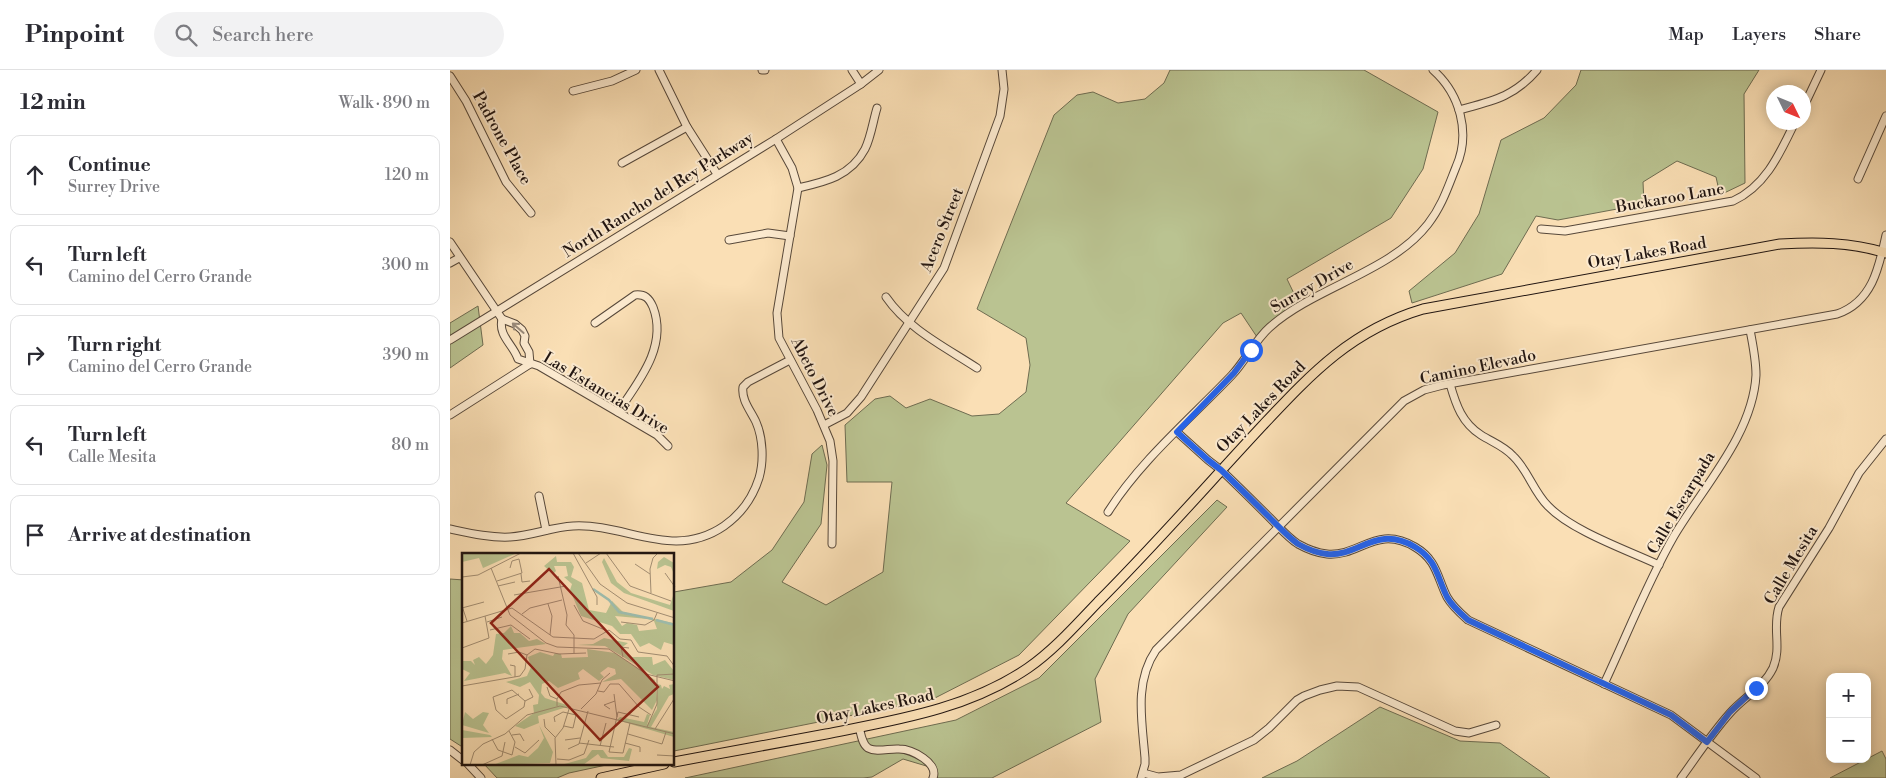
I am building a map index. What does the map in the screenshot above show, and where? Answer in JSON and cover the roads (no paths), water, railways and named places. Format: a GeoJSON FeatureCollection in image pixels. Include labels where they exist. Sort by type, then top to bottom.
{"type":"FeatureCollection","features":[{"type":"Feature","properties":{"kind":"main road","name":"Otay Lakes Road"},"geometry":{"type":"LineString","coordinates":[[675,762],[924,714],[979,695],[1029,667],[1053,647],[1115,586],[1221,470],[1330,358],[1364,334],[1387,322],[1411,313],[1780,244],[1822,242],[1884,252]]}},
{"type":"Feature","properties":{"kind":"main road"},"geometry":{"type":"LineString","coordinates":[[601,778],[655,766]]}},
{"type":"Feature","properties":{"kind":"street"},"geometry":{"type":"LineString","coordinates":[[573,90],[612,81],[636,70]]}},
{"type":"Feature","properties":{"kind":"street"},"geometry":{"type":"LineString","coordinates":[[658,70],[687,127],[717,174]]}},
{"type":"Feature","properties":{"kind":"street"},"geometry":{"type":"LineString","coordinates":[[852,70],[861,84]]}},
{"type":"Feature","properties":{"kind":"street","name":"North Rancho del Rey Parkway"},"geometry":{"type":"LineString","coordinates":[[450,340],[776,139],[861,84],[879,70]]}},
{"type":"Feature","properties":{"kind":"street","name":"Acero Street"},"geometry":{"type":"LineString","coordinates":[[824,425],[847,413],[861,397],[944,268],[1000,116],[1004,98],[1002,70]]}},
{"type":"Feature","properties":{"kind":"street","name":"Surrey Drive"},"geometry":{"type":"LineString","coordinates":[[1108,512],[1136,474],[1234,373],[1269,328],[1299,307],[1402,248],[1427,224],[1443,201],[1461,157],[1463,134],[1459,110],[1448,86],[1433,70]]}},
{"type":"Feature","properties":{"kind":"street"},"geometry":{"type":"LineString","coordinates":[[1459,110],[1500,99],[1520,87],[1537,70]]}},
{"type":"Feature","properties":{"kind":"street"},"geometry":{"type":"LineString","coordinates":[[1811,91],[1821,70]]}},
{"type":"Feature","properties":{"kind":"street","name":"Padrone Place"},"geometry":{"type":"LineString","coordinates":[[450,76],[466,102],[506,182],[531,213]]}},
{"type":"Feature","properties":{"kind":"street"},"geometry":{"type":"LineString","coordinates":[[798,188],[831,180],[844,173],[853,165],[865,148],[877,108]]}},
{"type":"Feature","properties":{"kind":"street"},"geometry":{"type":"LineString","coordinates":[[1858,179],[1886,116]]}},
{"type":"Feature","properties":{"kind":"street"},"geometry":{"type":"LineString","coordinates":[[622,163],[687,127]]}},
{"type":"Feature","properties":{"kind":"street","name":"Buckaroo Lane"},"geometry":{"type":"LineString","coordinates":[[1541,229],[1565,231],[1733,200],[1754,188],[1765,176],[1791,130]]}},
{"type":"Feature","properties":{"kind":"street","name":"Abeto Drive"},"geometry":{"type":"LineString","coordinates":[[776,139],[792,168],[798,188],[777,313],[779,338],[824,425],[832,450],[832,544]]}},
{"type":"Feature","properties":{"kind":"street"},"geometry":{"type":"LineString","coordinates":[[729,240],[768,233],[790,236]]}},
{"type":"Feature","properties":{"kind":"street","name":"Camino Elevado"},"geometry":{"type":"LineString","coordinates":[[1142,776],[1145,758],[1141,690],[1145,670],[1160,644],[1404,402],[1424,390],[1450,384],[1830,316],[1849,309],[1871,287],[1884,252],[1886,235]]}},
{"type":"Feature","properties":{"kind":"street","name":"Las Estancias Drive"},"geometry":{"type":"LineString","coordinates":[[450,242],[502,319],[522,330],[525,336],[524,343],[529,352],[530,364]]}},
{"type":"Feature","properties":{"kind":"street"},"geometry":{"type":"LineString","coordinates":[[450,263],[460,258]]}},
{"type":"Feature","properties":{"kind":"street"},"geometry":{"type":"LineString","coordinates":[[595,323],[632,297],[639,295],[645,296],[650,300],[655,313],[658,333],[656,348],[640,378],[618,412]]}},
{"type":"Feature","properties":{"kind":"street"},"geometry":{"type":"LineString","coordinates":[[886,297],[896,312],[909,324],[977,368]]}},
{"type":"Feature","properties":{"kind":"street","name":"Las Estancias Drive"},"geometry":{"type":"LineString","coordinates":[[502,319],[500,325],[502,334],[515,349],[518,359],[539,366],[656,435],[668,446]]}},
{"type":"Feature","properties":{"kind":"street","name":"Calle Escarpada"},"geometry":{"type":"LineString","coordinates":[[1604,684],[1659,564],[1745,423],[1753,396],[1756,374],[1756,360],[1750,330]]}},
{"type":"Feature","properties":{"kind":"street","name":"Las Estancias Drive"},"geometry":{"type":"LineString","coordinates":[[515,349],[524,343]]}},
{"type":"Feature","properties":{"kind":"street"},"geometry":{"type":"LineString","coordinates":[[450,529],[510,537],[582,526],[681,541],[707,535],[735,517],[750,498],[760,476],[760,435],[756,422],[744,400],[743,387],[748,382],[790,360]]}},
{"type":"Feature","properties":{"kind":"street"},"geometry":{"type":"LineString","coordinates":[[450,416],[530,364]]}},
{"type":"Feature","properties":{"kind":"street"},"geometry":{"type":"LineString","coordinates":[[1450,384],[1458,411],[1467,423],[1514,456],[1527,473],[1540,497],[1557,515],[1583,530],[1659,564]]}},
{"type":"Feature","properties":{"kind":"street"},"geometry":{"type":"LineString","coordinates":[[1177,432],[1221,470],[1278,526],[1302,546],[1327,554],[1334,554],[1372,541],[1388,539],[1408,544],[1421,551],[1431,562],[1439,574],[1448,597],[1456,609],[1468,620],[1671,715],[1756,778]]}},
{"type":"Feature","properties":{"kind":"street","name":"Calle Mesita"},"geometry":{"type":"LineString","coordinates":[[1682,778],[1730,712],[1770,674],[1778,650],[1775,618],[1779,608],[1829,528],[1859,473],[1886,439]]}},
{"type":"Feature","properties":{"kind":"street"},"geometry":{"type":"LineString","coordinates":[[539,496],[546,530]]}},
{"type":"Feature","properties":{"kind":"street"},"geometry":{"type":"LineString","coordinates":[[1142,776],[1172,777],[1181,775],[1254,740],[1304,696],[1337,686],[1358,687],[1455,731],[1469,733],[1496,725]]}},
{"type":"Feature","properties":{"kind":"street"},"geometry":{"type":"LineString","coordinates":[[859,727],[864,743],[868,748],[875,750],[899,748],[909,751],[932,765],[934,771],[933,778]]}},
{"type":"Feature","properties":{"kind":"street"},"geometry":{"type":"LineString","coordinates":[[450,750],[462,759]]}},
{"type":"Feature","properties":{"kind":"street"},"geometry":{"type":"LineString","coordinates":[[470,766],[481,778]]}}]}
